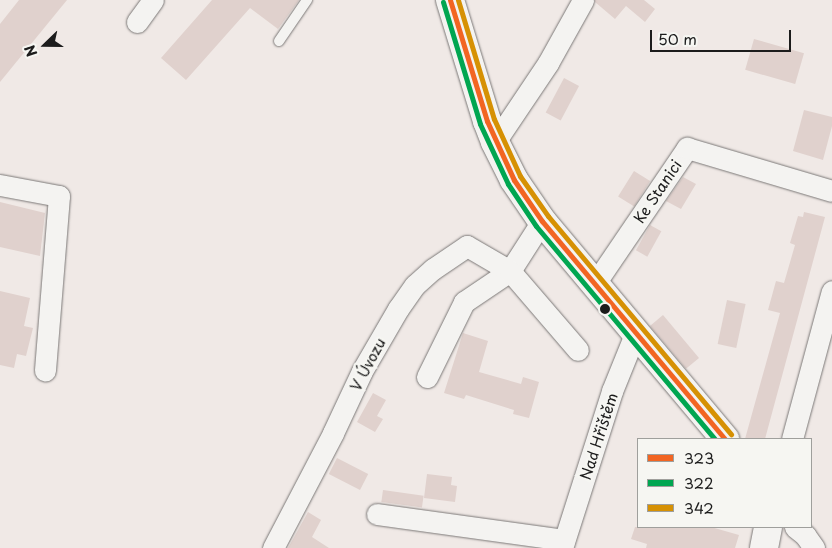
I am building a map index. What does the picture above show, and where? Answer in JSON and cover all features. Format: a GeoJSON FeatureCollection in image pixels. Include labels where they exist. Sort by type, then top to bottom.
{"type":"FeatureCollection","features":[{"type":"Feature","properties":{"kind":"street"},"geometry":{"type":"LineString","coordinates":[[137,22],[153,0]]}},
{"type":"Feature","properties":{"kind":"street"},"geometry":{"type":"LineString","coordinates":[[450,0],[495,142],[514,180],[542,222],[724,438]]}},
{"type":"Feature","properties":{"kind":"street"},"geometry":{"type":"LineString","coordinates":[[495,142],[548,63],[583,0]]}},
{"type":"Feature","properties":{"kind":"street","name":"Ke Stanici"},"geometry":{"type":"LineString","coordinates":[[594,285],[686,148],[832,191]]}},
{"type":"Feature","properties":{"kind":"street"},"geometry":{"type":"LineString","coordinates":[[0,185],[59,196],[45,370]]}},
{"type":"Feature","properties":{"kind":"street"},"geometry":{"type":"LineString","coordinates":[[427,377],[464,302],[510,271],[542,222]]}},
{"type":"Feature","properties":{"kind":"street","name":"V Úvozu"},"geometry":{"type":"LineString","coordinates":[[273,548],[333,433],[362,372],[398,309],[416,285],[433,269],[466,246],[510,271]]}},
{"type":"Feature","properties":{"kind":"street"},"geometry":{"type":"LineString","coordinates":[[510,271],[578,350]]}},
{"type":"Feature","properties":{"kind":"street"},"geometry":{"type":"LineString","coordinates":[[792,438],[832,291]]}},
{"type":"Feature","properties":{"kind":"street","name":"Nad Hřištěm"},"geometry":{"type":"LineString","coordinates":[[378,514],[563,544],[612,391],[635,334]]}},
{"type":"Feature","properties":{"kind":"street"},"geometry":{"type":"LineString","coordinates":[[764,548],[768,528]]}},
{"type":"Feature","properties":{"kind":"street"},"geometry":{"type":"LineString","coordinates":[[796,528],[805,535],[814,548]]}},
{"type":"Feature","properties":{"kind":"lane"},"geometry":{"type":"LineString","coordinates":[[279,41],[308,0]]}},
{"type":"Feature","properties":{"kind":"building"},"geometry":{"type":"Polygon","coordinates":[[[19,0],[67,0],[0,82],[0,24],[19,0]]]}},
{"type":"Feature","properties":{"kind":"building"},"geometry":{"type":"Polygon","coordinates":[[[212,0],[299,0],[278,29],[250,8],[186,80],[161,58],[212,0]]]}},
{"type":"Feature","properties":{"kind":"building"},"geometry":{"type":"Polygon","coordinates":[[[595,0],[644,0],[655,9],[645,22],[626,6],[615,19],[595,0]]]}},
{"type":"Feature","properties":{"kind":"building"},"geometry":{"type":"Polygon","coordinates":[[[754,39],[804,53],[795,84],[745,70],[754,39]]]}},
{"type":"Feature","properties":{"kind":"building"},"geometry":{"type":"Polygon","coordinates":[[[564,78],[579,86],[561,120],[546,112],[564,78]]]}},
{"type":"Feature","properties":{"kind":"building"},"geometry":{"type":"Polygon","coordinates":[[[804,110],[832,117],[832,126],[823,160],[793,151],[804,110]]]}},
{"type":"Feature","properties":{"kind":"building"},"geometry":{"type":"Polygon","coordinates":[[[634,171],[650,181],[634,207],[618,196],[634,171]]]}},
{"type":"Feature","properties":{"kind":"building"},"geometry":{"type":"Polygon","coordinates":[[[683,177],[696,184],[681,209],[666,201],[683,177]]]}},
{"type":"Feature","properties":{"kind":"building"},"geometry":{"type":"Polygon","coordinates":[[[0,202],[45,213],[40,256],[0,247],[0,202]]]}},
{"type":"Feature","properties":{"kind":"building"},"geometry":{"type":"Polygon","coordinates":[[[804,212],[825,217],[765,438],[745,438],[780,313],[768,310],[776,281],[784,283],[795,245],[790,243],[798,216],[803,217],[804,212]]]}},
{"type":"Feature","properties":{"kind":"building"},"geometry":{"type":"Polygon","coordinates":[[[650,225],[661,231],[647,257],[636,250],[650,225]]]}},
{"type":"Feature","properties":{"kind":"building"},"geometry":{"type":"Polygon","coordinates":[[[0,291],[30,298],[24,326],[33,328],[26,356],[17,354],[14,368],[0,365],[0,291]]]}},
{"type":"Feature","properties":{"kind":"building"},"geometry":{"type":"Polygon","coordinates":[[[727,300],[746,304],[736,348],[718,344],[727,300]]]}},
{"type":"Feature","properties":{"kind":"building"},"geometry":{"type":"Polygon","coordinates":[[[663,315],[699,358],[686,369],[650,326],[663,315]]]}},
{"type":"Feature","properties":{"kind":"building"},"geometry":{"type":"Polygon","coordinates":[[[463,333],[488,341],[479,372],[521,384],[523,377],[539,382],[529,418],[513,414],[514,410],[466,395],[464,399],[444,393],[463,333]]]}},
{"type":"Feature","properties":{"kind":"building"},"geometry":{"type":"Polygon","coordinates":[[[373,393],[386,400],[377,416],[383,419],[375,432],[357,422],[373,393]]]}},
{"type":"Feature","properties":{"kind":"building"},"geometry":{"type":"Polygon","coordinates":[[[337,458],[368,474],[360,490],[329,474],[337,458]]]}},
{"type":"Feature","properties":{"kind":"building"},"geometry":{"type":"Polygon","coordinates":[[[427,474],[452,477],[451,485],[457,486],[455,502],[424,498],[427,474]]]}},
{"type":"Feature","properties":{"kind":"building"},"geometry":{"type":"Polygon","coordinates":[[[383,490],[424,496],[422,508],[381,502],[383,490]]]}},
{"type":"Feature","properties":{"kind":"building"},"geometry":{"type":"Polygon","coordinates":[[[308,512],[321,520],[312,537],[329,548],[288,548],[308,512]]]}},
{"type":"Feature","properties":{"kind":"building"},"geometry":{"type":"Polygon","coordinates":[[[635,527],[714,528],[739,535],[735,548],[646,548],[647,544],[631,539],[635,527]]]}},
{"type":"Feature","properties":{"kind":"transit line","name":"323"},"geometry":{"type":"LineString","coordinates":[[450,0],[487,121],[514,180],[542,221],[724,438]]}},
{"type":"Feature","properties":{"kind":"transit line","name":"342"},"geometry":{"type":"LineString","coordinates":[[458,0],[494,119],[520,176],[548,216],[731,434]]}},
{"type":"Feature","properties":{"kind":"transit line","name":"322"},"geometry":{"type":"LineString","coordinates":[[443,2],[480,124],[508,184],[536,226],[714,438]]}}]}
